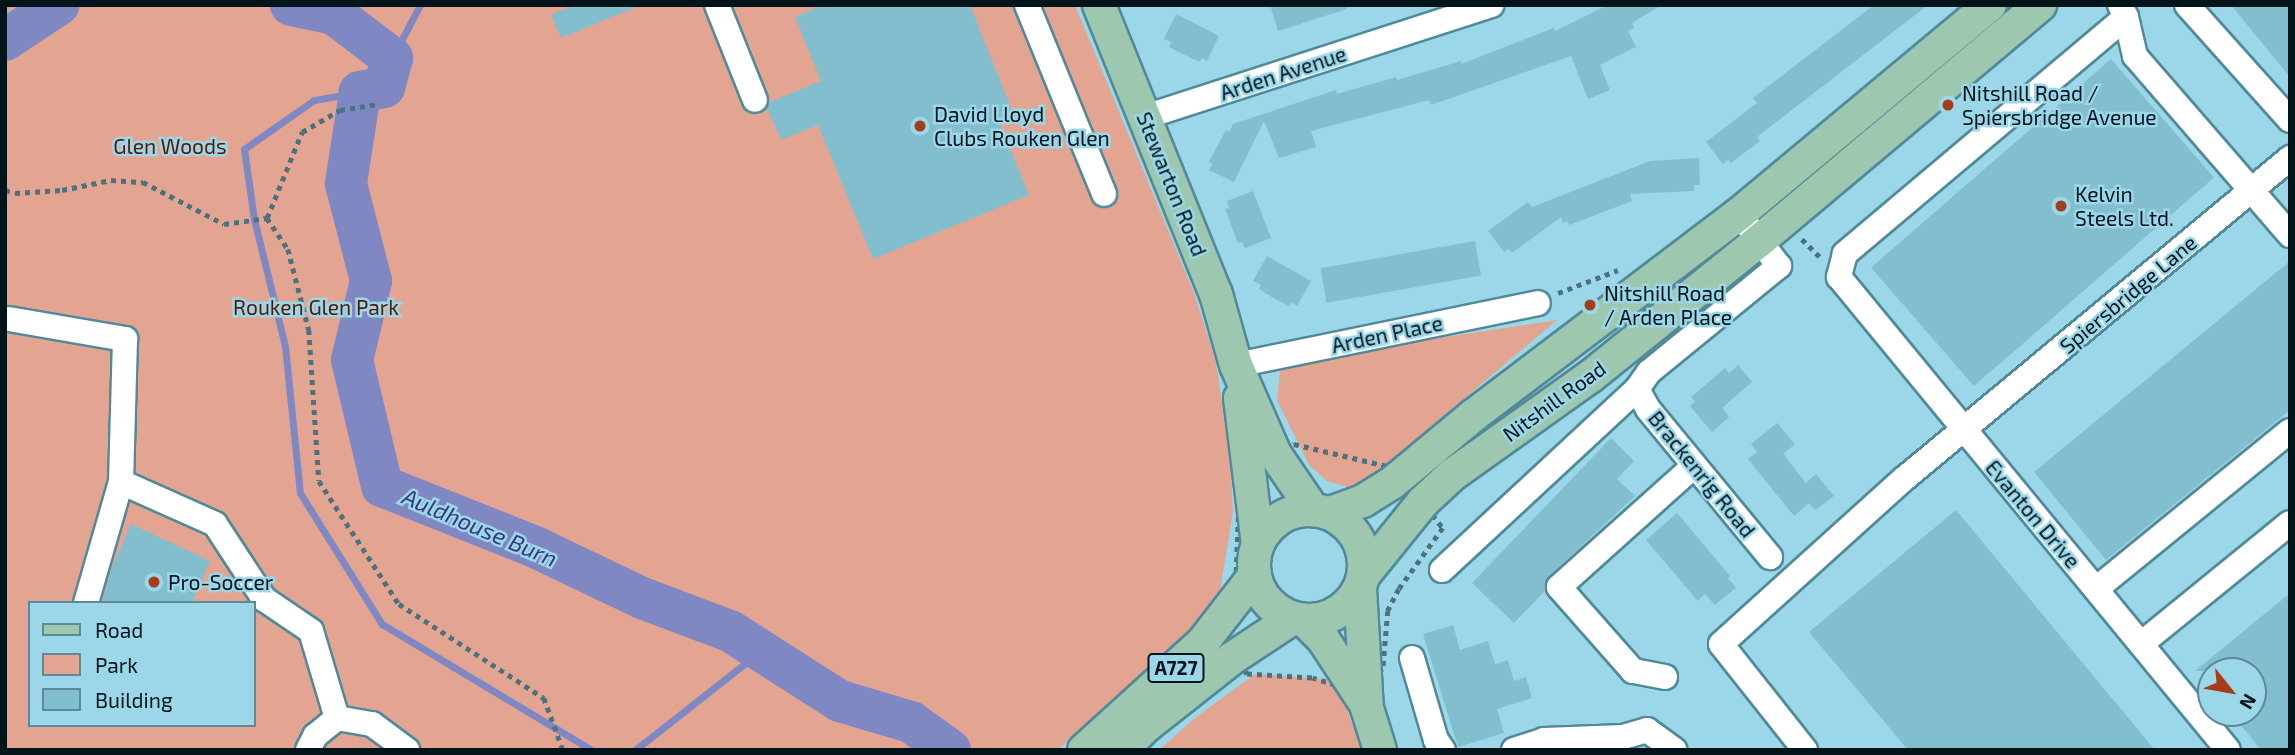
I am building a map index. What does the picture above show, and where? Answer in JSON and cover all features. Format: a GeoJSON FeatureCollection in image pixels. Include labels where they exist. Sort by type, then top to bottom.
{"type":"FeatureCollection","features":[{"type":"Feature","properties":{"kind":"main road","name":"Stewarton Road"},"geometry":{"type":"LineString","coordinates":[[1099,5],[1216,294],[1262,460],[1256,559]]}},
{"type":"Feature","properties":{"kind":"main road","name":"Nitshill Road"},"geometry":{"type":"LineString","coordinates":[[1321,512],[1363,501],[1402,475],[1474,415],[1739,214],[1990,5]]}},
{"type":"Feature","properties":{"kind":"main road","name":"Nitshill Road"},"geometry":{"type":"LineString","coordinates":[[1362,582],[1423,502],[1452,475],[1591,376],[1759,241],[2040,5]]}},
{"type":"Feature","properties":{"kind":"main road","name":"Stewarton Road"},"geometry":{"type":"LineString","coordinates":[[1262,460],[1321,512]]}},
{"type":"Feature","properties":{"kind":"main road"},"geometry":{"type":"LineString","coordinates":[[1361,690],[1322,639],[1299,619],[1276,610],[1263,596],[1256,559],[1267,529],[1281,517],[1296,511],[1321,512],[1353,531],[1361,545],[1361,690],[1380,750]]}},
{"type":"Feature","properties":{"kind":"main road","name":"A727"},"geometry":{"type":"LineString","coordinates":[[1084,750],[1211,634],[1256,559]]}},
{"type":"Feature","properties":{"kind":"main road"},"geometry":{"type":"LineString","coordinates":[[1299,619],[1326,618],[1337,613],[1351,602],[1362,582]]}},
{"type":"Feature","properties":{"kind":"main road","name":"A727"},"geometry":{"type":"LineString","coordinates":[[1122,750],[1145,727],[1231,659],[1299,619]]}},
{"type":"Feature","properties":{"kind":"street"},"geometry":{"type":"LineString","coordinates":[[717,5],[755,100]]}},
{"type":"Feature","properties":{"kind":"street"},"geometry":{"type":"LineString","coordinates":[[1027,5],[1104,194]]}},
{"type":"Feature","properties":{"kind":"street","name":"Arden Avenue"},"geometry":{"type":"LineString","coordinates":[[1145,117],[1179,107],[1418,17],[1491,5]]}},
{"type":"Feature","properties":{"kind":"street"},"geometry":{"type":"LineString","coordinates":[[2187,5],[2290,120]]}},
{"type":"Feature","properties":{"kind":"street"},"geometry":{"type":"LineString","coordinates":[[2123,11],[2135,56],[2290,235]]}},
{"type":"Feature","properties":{"kind":"street","name":"Evanton Drive"},"geometry":{"type":"LineString","coordinates":[[2123,11],[1845,254],[1839,277],[2228,750]]}},
{"type":"Feature","properties":{"kind":"street","name":"Spiersbridge Lane"},"geometry":{"type":"LineString","coordinates":[[1805,750],[1721,644],[1905,478],[1965,431],[2290,158]]}},
{"type":"Feature","properties":{"kind":"street","name":"Nitshill Road"},"geometry":{"type":"LineString","coordinates":[[1637,389],[1649,372],[1779,265],[1739,214]]}},
{"type":"Feature","properties":{"kind":"street","name":"Arden Place"},"geometry":{"type":"LineString","coordinates":[[1236,365],[1538,303]]}},
{"type":"Feature","properties":{"kind":"street"},"geometry":{"type":"LineString","coordinates":[[9,319],[125,339],[121,482],[87,601]]}},
{"type":"Feature","properties":{"kind":"street"},"geometry":{"type":"LineString","coordinates":[[1442,570],[1637,389]]}},
{"type":"Feature","properties":{"kind":"street","name":"Brackenrig Road"},"geometry":{"type":"LineString","coordinates":[[1637,389],[1641,399],[1694,466],[1770,557]]}},
{"type":"Feature","properties":{"kind":"street"},"geometry":{"type":"LineString","coordinates":[[2096,589],[2290,431]]}},
{"type":"Feature","properties":{"kind":"street"},"geometry":{"type":"LineString","coordinates":[[1665,677],[1633,671],[1559,587],[1694,466]]}},
{"type":"Feature","properties":{"kind":"street"},"geometry":{"type":"LineString","coordinates":[[121,482],[215,524],[264,598],[312,631],[337,718]]}},
{"type":"Feature","properties":{"kind":"street"},"geometry":{"type":"LineString","coordinates":[[2141,645],[2290,523]]}},
{"type":"Feature","properties":{"kind":"street"},"geometry":{"type":"LineString","coordinates":[[1412,658],[1436,740],[1443,750]]}},
{"type":"Feature","properties":{"kind":"street"},"geometry":{"type":"LineString","coordinates":[[308,750],[315,736],[337,718],[372,724],[407,750]]}},
{"type":"Feature","properties":{"kind":"street"},"geometry":{"type":"LineString","coordinates":[[1514,750],[1623,737],[1647,730],[1675,750]]}},
{"type":"Feature","properties":{"kind":"path"},"geometry":{"type":"LineString","coordinates":[[267,218],[302,132],[340,110],[379,104]]}},
{"type":"Feature","properties":{"kind":"path"},"geometry":{"type":"LineString","coordinates":[[5,190],[15,193],[62,190],[111,180],[143,182],[224,224],[267,218]]}},
{"type":"Feature","properties":{"kind":"path"},"geometry":{"type":"LineString","coordinates":[[267,218],[288,249],[309,330],[319,481],[399,604],[544,698],[564,748]]}},
{"type":"Feature","properties":{"kind":"path"},"geometry":{"type":"LineString","coordinates":[[1800,238],[1818,257]]}},
{"type":"Feature","properties":{"kind":"path"},"geometry":{"type":"LineString","coordinates":[[1294,444],[1391,467],[1402,475],[1443,528],[1399,589],[1388,611],[1382,669],[1361,690],[1312,678],[1247,674],[1206,631],[1236,572],[1239,494],[1235,468],[1262,460],[1294,444]]}},
{"type":"Feature","properties":{"kind":"green space"},"geometry":{"type":"Polygon","coordinates":[[[5,5],[1075,5],[1194,293],[1216,362],[1230,456],[1233,511],[1220,592],[1204,617],[1058,750],[5,750],[5,5]]]}},
{"type":"Feature","properties":{"kind":"green space"},"geometry":{"type":"Polygon","coordinates":[[[1557,320],[1362,485],[1347,487],[1327,481],[1309,465],[1277,400],[1281,362],[1557,320]]]}},
{"type":"Feature","properties":{"kind":"green space"},"geometry":{"type":"Polygon","coordinates":[[[1255,674],[1336,680],[1362,750],[1159,750],[1196,717],[1255,674]]]}},
{"type":"Feature","properties":{"kind":"building"},"geometry":{"type":"Polygon","coordinates":[[[575,5],[639,6],[561,38],[551,15],[575,5]]]}},
{"type":"Feature","properties":{"kind":"building","name":"David Lloyd Clubs Rouken Glen"},"geometry":{"type":"Polygon","coordinates":[[[823,5],[970,5],[1013,113],[998,119],[1029,195],[873,259],[818,125],[781,140],[767,108],[770,102],[821,81],[795,17],[823,5]]]}},
{"type":"Feature","properties":{"kind":"building"},"geometry":{"type":"Polygon","coordinates":[[[1270,5],[1346,5],[1347,9],[1278,31],[1270,5]]]}},
{"type":"Feature","properties":{"kind":"building"},"geometry":{"type":"Polygon","coordinates":[[[1608,5],[1662,5],[1632,23],[1634,28],[1628,31],[1636,47],[1600,65],[1610,90],[1588,99],[1571,56],[1431,105],[1429,100],[1311,131],[1316,147],[1279,158],[1264,121],[1234,182],[1209,170],[1213,164],[1209,162],[1226,130],[1229,132],[1233,124],[1336,90],[1337,94],[1461,61],[1461,64],[1554,28],[1555,31],[1608,5]]]}},
{"type":"Feature","properties":{"kind":"building"},"geometry":{"type":"Polygon","coordinates":[[[1874,5],[1928,5],[1757,137],[1760,141],[1731,163],[1728,160],[1723,164],[1706,142],[1757,103],[1753,98],[1874,5]]]}},
{"type":"Feature","properties":{"kind":"building"},"geometry":{"type":"Polygon","coordinates":[[[2231,5],[2290,5],[2290,77],[2231,5]]]}},
{"type":"Feature","properties":{"kind":"building"},"geometry":{"type":"Polygon","coordinates":[[[1176,14],[1219,36],[1207,61],[1202,58],[1199,62],[1169,47],[1171,42],[1164,39],[1176,14]]]}},
{"type":"Feature","properties":{"kind":"building","name":"Kelvin Steels Ltd."},"geometry":{"type":"Polygon","coordinates":[[[2111,59],[2214,177],[1974,386],[1871,268],[2111,59]]]}},
{"type":"Feature","properties":{"kind":"building"},"geometry":{"type":"Polygon","coordinates":[[[1699,158],[1700,185],[1694,185],[1694,191],[1630,194],[1632,201],[1569,225],[1568,221],[1563,223],[1561,217],[1512,253],[1509,249],[1504,252],[1488,231],[1528,202],[1532,207],[1650,161],[1699,158]]]}},
{"type":"Feature","properties":{"kind":"building"},"geometry":{"type":"Polygon","coordinates":[[[1253,191],[1271,238],[1245,248],[1242,242],[1238,243],[1225,209],[1229,208],[1227,201],[1253,191]]]}},
{"type":"Feature","properties":{"kind":"building"},"geometry":{"type":"Polygon","coordinates":[[[1475,241],[1481,275],[1326,303],[1320,268],[1475,241]]]}},
{"type":"Feature","properties":{"kind":"building"},"geometry":{"type":"Polygon","coordinates":[[[1267,256],[1311,281],[1297,306],[1291,302],[1289,306],[1273,298],[1259,289],[1261,285],[1253,281],[1267,256]]]}},
{"type":"Feature","properties":{"kind":"building"},"geometry":{"type":"Polygon","coordinates":[[[2290,261],[2290,410],[2106,560],[2034,472],[2290,261]]]}},
{"type":"Feature","properties":{"kind":"building"},"geometry":{"type":"Polygon","coordinates":[[[1738,365],[1752,382],[1722,408],[1729,417],[1712,432],[1690,406],[1695,401],[1691,397],[1725,368],[1729,373],[1738,365]]]}},
{"type":"Feature","properties":{"kind":"building"},"geometry":{"type":"Polygon","coordinates":[[[1777,423],[1795,444],[1783,454],[1806,483],[1816,474],[1834,496],[1815,510],[1809,503],[1794,516],[1748,459],[1757,452],[1751,444],[1777,423]]]}},
{"type":"Feature","properties":{"kind":"building"},"geometry":{"type":"Polygon","coordinates":[[[1611,438],[1634,461],[1617,479],[1635,496],[1549,576],[1545,591],[1514,623],[1472,583],[1611,438]]]}},
{"type":"Feature","properties":{"kind":"building"},"geometry":{"type":"Polygon","coordinates":[[[1956,510],[2155,750],[1908,750],[1809,632],[1956,510]]]}},
{"type":"Feature","properties":{"kind":"building"},"geometry":{"type":"Polygon","coordinates":[[[1677,513],[1730,576],[1728,578],[1736,588],[1715,605],[1705,594],[1698,601],[1646,540],[1677,513]]]}},
{"type":"Feature","properties":{"kind":"building","name":"Pro-Soccer"},"geometry":{"type":"Polygon","coordinates":[[[131,524],[210,561],[193,601],[103,601],[111,570],[131,524]]]}},
{"type":"Feature","properties":{"kind":"building"},"geometry":{"type":"Polygon","coordinates":[[[2290,593],[2290,750],[2261,750],[2242,727],[2267,727],[2267,657],[2212,657],[2290,593]]]}},
{"type":"Feature","properties":{"kind":"building"},"geometry":{"type":"Polygon","coordinates":[[[1453,625],[1460,650],[1488,641],[1495,664],[1508,660],[1514,681],[1526,677],[1532,698],[1497,709],[1504,733],[1458,747],[1423,634],[1453,625]]]}},
{"type":"Feature","properties":{"kind":"waterway"},"geometry":{"type":"LineString","coordinates":[[23,5],[31,23]]}},
{"type":"Feature","properties":{"kind":"waterway","name":"Auldhouse Burn"},"geometry":{"type":"LineString","coordinates":[[5,40],[58,5]]}},
{"type":"Feature","properties":{"kind":"waterway","name":"Auldhouse Burn"},"geometry":{"type":"LineString","coordinates":[[291,5],[334,14],[392,58],[384,87],[360,92],[346,184],[371,281],[352,360],[382,486],[533,546],[642,598],[730,631],[840,701],[911,722],[950,750]]}},
{"type":"Feature","properties":{"kind":"waterway","name":"Auldhouse Burn"},"geometry":{"type":"LineString","coordinates":[[392,58],[420,5]]}},
{"type":"Feature","properties":{"kind":"waterway"},"geometry":{"type":"LineString","coordinates":[[360,92],[314,100],[244,149],[254,219],[285,346],[300,493],[382,624],[592,750]]}},
{"type":"Feature","properties":{"kind":"waterway"},"geometry":{"type":"LineString","coordinates":[[635,750],[761,651]]}},
{"type":"Feature","properties":{"kind":"place","name":"Nitshill Road / Spiersbridge Avenue"},"geometry":{"type":"Point","coordinates":[1948,105]}},
{"type":"Feature","properties":{"kind":"place","name":"David Lloyd Clubs Rouken Glen"},"geometry":{"type":"Point","coordinates":[920,126]}},
{"type":"Feature","properties":{"kind":"place","name":"Kelvin Steels Ltd."},"geometry":{"type":"Point","coordinates":[2061,206]}},
{"type":"Feature","properties":{"kind":"place","name":"Nitshill Road / Arden Place"},"geometry":{"type":"Point","coordinates":[1590,305]}},
{"type":"Feature","properties":{"kind":"place","name":"Pro-Soccer"},"geometry":{"type":"Point","coordinates":[154,582]}},
{"type":"Feature","properties":{"kind":"park label","name":"Glen Woods"},"geometry":{"type":"Point","coordinates":[170,146]}},
{"type":"Feature","properties":{"kind":"park label","name":"Rouken Glen Park"},"geometry":{"type":"Point","coordinates":[316,307]}}]}
